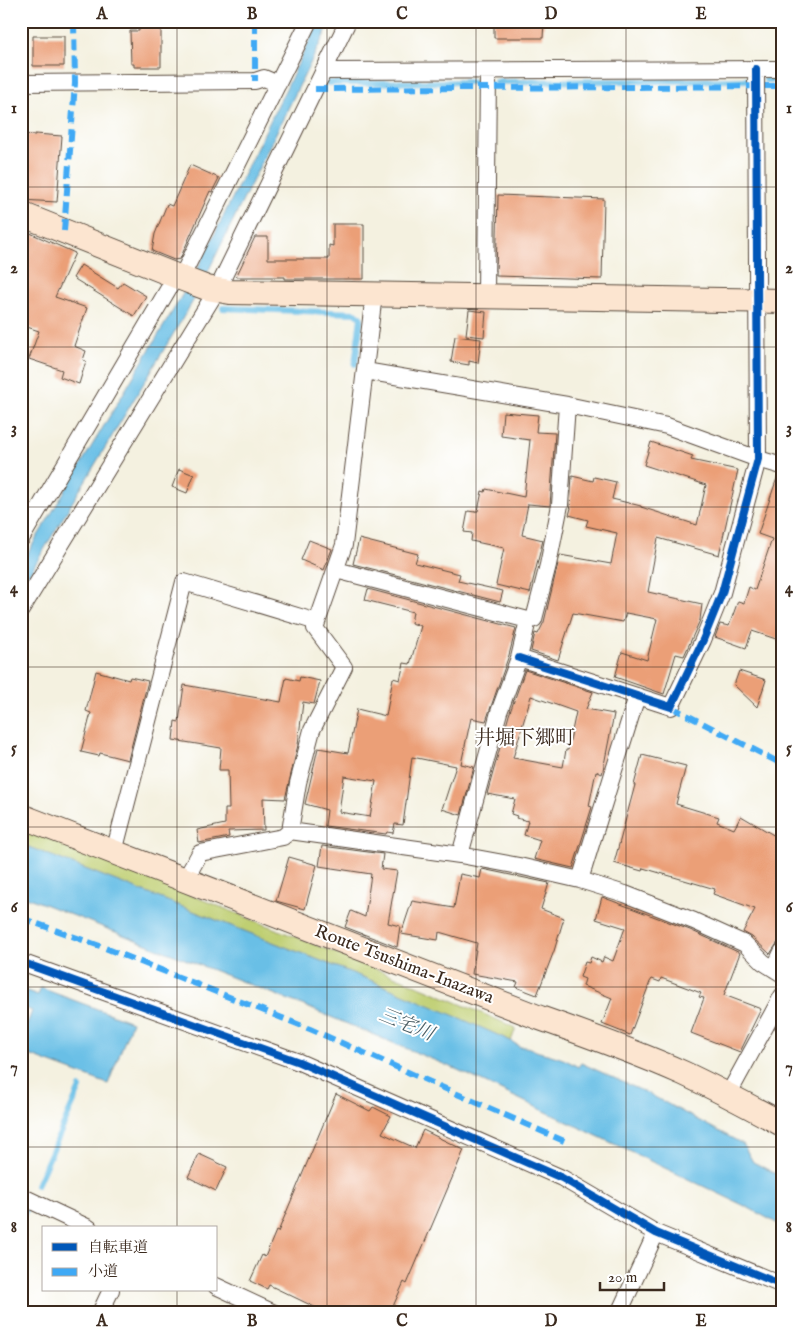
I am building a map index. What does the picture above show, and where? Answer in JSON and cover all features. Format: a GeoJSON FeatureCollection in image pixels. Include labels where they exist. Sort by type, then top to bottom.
{"type":"FeatureCollection","features":[{"type":"Feature","properties":{"kind":"main road"},"geometry":{"type":"LineString","coordinates":[[21,214],[193,283],[230,292],[782,301]]}},
{"type":"Feature","properties":{"kind":"main road","name":"Route Tsushima-Inazawa"},"geometry":{"type":"LineString","coordinates":[[21,816],[681,1072],[782,1124]]}},
{"type":"Feature","properties":{"kind":"street"},"geometry":{"type":"LineString","coordinates":[[21,610],[193,283],[278,84],[309,21]]}},
{"type":"Feature","properties":{"kind":"street"},"geometry":{"type":"LineString","coordinates":[[21,539],[193,283],[323,71],[348,21]]}},
{"type":"Feature","properties":{"kind":"street"},"geometry":{"type":"LineString","coordinates":[[323,71],[782,69]]}},
{"type":"Feature","properties":{"kind":"street"},"geometry":{"type":"LineString","coordinates":[[519,658],[671,707],[703,640],[722,593],[758,460],[756,70]]}},
{"type":"Feature","properties":{"kind":"street"},"geometry":{"type":"LineString","coordinates":[[486,296],[488,71]]}},
{"type":"Feature","properties":{"kind":"street"},"geometry":{"type":"LineString","coordinates":[[21,83],[255,81],[264,78],[278,84]]}},
{"type":"Feature","properties":{"kind":"street"},"geometry":{"type":"LineString","coordinates":[[186,880],[200,853],[283,838],[290,831],[298,783],[312,730],[344,667],[315,628],[344,545],[374,294]]}},
{"type":"Feature","properties":{"kind":"street"},"geometry":{"type":"LineString","coordinates":[[365,372],[567,405],[667,426],[758,460],[782,466]]}},
{"type":"Feature","properties":{"kind":"street"},"geometry":{"type":"LineString","coordinates":[[336,570],[528,620],[534,619],[548,566],[560,505],[567,405]]}},
{"type":"Feature","properties":{"kind":"street"},"geometry":{"type":"LineString","coordinates":[[114,852],[184,582],[317,622]]}},
{"type":"Feature","properties":{"kind":"street"},"geometry":{"type":"LineString","coordinates":[[460,855],[499,712],[519,658],[528,620]]}},
{"type":"Feature","properties":{"kind":"street"},"geometry":{"type":"LineString","coordinates":[[580,880],[637,696]]}},
{"type":"Feature","properties":{"kind":"street"},"geometry":{"type":"LineString","coordinates":[[290,831],[460,855],[580,880],[625,894],[677,914],[745,944],[763,962],[778,972],[782,952]]}},
{"type":"Feature","properties":{"kind":"street"},"geometry":{"type":"LineString","coordinates":[[21,962],[299,1062],[562,1178],[656,1233],[782,1284]]}},
{"type":"Feature","properties":{"kind":"street"},"geometry":{"type":"LineString","coordinates":[[728,1095],[782,996]]}},
{"type":"Feature","properties":{"kind":"street"},"geometry":{"type":"LineString","coordinates":[[21,1196],[85,1226]]}},
{"type":"Feature","properties":{"kind":"street"},"geometry":{"type":"LineString","coordinates":[[618,1313],[656,1233]]}},
{"type":"Feature","properties":{"kind":"street"},"geometry":{"type":"LineString","coordinates":[[218,1287],[274,1313]]}},
{"type":"Feature","properties":{"kind":"street"},"geometry":{"type":"LineString","coordinates":[[100,1313],[110,1292]]}},
{"type":"Feature","properties":{"kind":"green space"},"geometry":{"type":"Polygon","coordinates":[[[21,830],[53,840],[426,989],[516,1028],[511,1041],[370,980],[21,844],[21,830]]]}},
{"type":"Feature","properties":{"kind":"water"},"geometry":{"type":"Polygon","coordinates":[[[319,21],[331,21],[196,296],[21,588],[21,564],[196,272],[319,21]]]}},
{"type":"Feature","properties":{"kind":"water","name":"三宅川"},"geometry":{"type":"Polygon","coordinates":[[[21,844],[370,980],[462,1019],[520,1047],[568,1061],[578,1067],[581,1063],[649,1094],[743,1144],[753,1162],[782,1177],[782,1226],[745,1206],[458,1070],[302,1005],[21,895],[21,844]]]}},
{"type":"Feature","properties":{"kind":"water"},"geometry":{"type":"Polygon","coordinates":[[[41,988],[132,1022],[108,1084],[21,1052],[21,1041],[32,1011],[21,1006],[21,989],[38,995],[41,988]]]}},
{"type":"Feature","properties":{"kind":"building"},"geometry":{"type":"Polygon","coordinates":[[[494,21],[544,21],[543,38],[494,38],[494,21]]]}},
{"type":"Feature","properties":{"kind":"building"},"geometry":{"type":"Polygon","coordinates":[[[139,24],[161,24],[161,67],[134,67],[134,64],[131,64],[130,31],[139,31],[139,24]]]}},
{"type":"Feature","properties":{"kind":"building"},"geometry":{"type":"Polygon","coordinates":[[[33,36],[64,36],[64,66],[33,66],[33,36]]]}},
{"type":"Feature","properties":{"kind":"building"},"geometry":{"type":"Polygon","coordinates":[[[21,134],[62,136],[57,202],[21,200],[21,134]]]}},
{"type":"Feature","properties":{"kind":"building"},"geometry":{"type":"Polygon","coordinates":[[[190,165],[219,178],[212,192],[210,191],[180,259],[174,260],[152,251],[155,234],[167,204],[172,206],[190,165]]]}},
{"type":"Feature","properties":{"kind":"building"},"geometry":{"type":"Polygon","coordinates":[[[498,195],[604,199],[602,279],[496,276],[498,195]]]}},
{"type":"Feature","properties":{"kind":"building"},"geometry":{"type":"Polygon","coordinates":[[[333,224],[364,224],[364,279],[236,277],[255,237],[268,237],[268,259],[329,259],[329,245],[333,246],[333,224]]]}},
{"type":"Feature","properties":{"kind":"building"},"geometry":{"type":"Polygon","coordinates":[[[21,229],[75,253],[55,297],[87,308],[74,346],[86,351],[83,360],[86,361],[79,384],[60,377],[62,370],[29,359],[39,331],[21,325],[21,229]]]}},
{"type":"Feature","properties":{"kind":"building"},"geometry":{"type":"Polygon","coordinates":[[[81,265],[118,288],[123,282],[146,296],[134,316],[73,278],[81,265]]]}},
{"type":"Feature","properties":{"kind":"building"},"geometry":{"type":"Polygon","coordinates":[[[469,310],[486,312],[484,337],[466,335],[469,310]]]}},
{"type":"Feature","properties":{"kind":"building"},"geometry":{"type":"Polygon","coordinates":[[[455,336],[481,339],[478,363],[469,361],[469,365],[451,362],[455,336]]]}},
{"type":"Feature","properties":{"kind":"building"},"geometry":{"type":"Polygon","coordinates":[[[503,412],[538,415],[536,432],[555,433],[550,506],[528,504],[522,535],[543,540],[530,593],[496,585],[504,548],[471,541],[472,533],[464,532],[468,511],[478,511],[482,491],[485,492],[486,489],[524,497],[530,440],[501,436],[503,412]]]}},
{"type":"Feature","properties":{"kind":"building"},"geometry":{"type":"Polygon","coordinates":[[[651,442],[693,456],[691,460],[738,470],[719,555],[658,538],[648,592],[702,604],[700,620],[684,656],[676,654],[664,694],[615,677],[622,652],[647,660],[657,619],[626,613],[623,622],[573,613],[558,660],[531,651],[535,633],[538,634],[544,622],[560,555],[611,564],[617,533],[586,526],[588,520],[569,515],[572,476],[593,481],[594,477],[616,482],[612,499],[641,506],[697,525],[706,485],[644,465],[651,442]]]}},
{"type":"Feature","properties":{"kind":"building"},"geometry":{"type":"Polygon","coordinates":[[[179,469],[194,475],[187,493],[172,487],[179,469]]]}},
{"type":"Feature","properties":{"kind":"building"},"geometry":{"type":"Polygon","coordinates":[[[778,475],[782,476],[782,641],[752,631],[746,648],[715,637],[720,624],[729,626],[738,601],[744,603],[749,587],[755,590],[772,539],[758,534],[778,475]]]}},
{"type":"Feature","properties":{"kind":"building"},"geometry":{"type":"Polygon","coordinates":[[[359,539],[418,554],[415,563],[460,574],[458,581],[503,591],[500,602],[353,564],[359,539]]]}},
{"type":"Feature","properties":{"kind":"building"},"geometry":{"type":"Polygon","coordinates":[[[309,540],[332,549],[324,570],[301,560],[309,540]]]}},
{"type":"Feature","properties":{"kind":"building"},"geometry":{"type":"Polygon","coordinates":[[[368,589],[516,628],[509,655],[486,721],[471,718],[461,764],[474,767],[461,815],[442,809],[456,766],[412,757],[403,825],[395,824],[393,833],[387,832],[386,834],[325,826],[327,810],[305,804],[318,748],[348,753],[357,709],[386,716],[393,678],[400,680],[404,663],[410,664],[421,626],[411,623],[413,612],[365,600],[368,589]],[[344,776],[339,812],[370,817],[376,781],[344,776]]]}},
{"type":"Feature","properties":{"kind":"building"},"geometry":{"type":"Polygon","coordinates":[[[525,670],[593,692],[586,709],[614,714],[602,774],[596,771],[589,806],[592,807],[573,868],[534,859],[540,840],[524,835],[528,821],[516,818],[517,816],[511,814],[515,799],[487,794],[509,715],[525,670]],[[531,696],[513,758],[563,767],[576,712],[531,696]]]}},
{"type":"Feature","properties":{"kind":"building"},"geometry":{"type":"Polygon","coordinates":[[[96,671],[129,680],[130,677],[148,681],[128,760],[100,753],[99,756],[81,752],[91,713],[86,711],[96,671]]]}},
{"type":"Feature","properties":{"kind":"building"},"geometry":{"type":"Polygon","coordinates":[[[739,671],[766,680],[757,707],[734,685],[739,671]]]}},
{"type":"Feature","properties":{"kind":"building"},"geometry":{"type":"Polygon","coordinates":[[[300,677],[320,681],[314,704],[303,702],[298,745],[285,799],[263,798],[264,830],[228,831],[229,837],[199,843],[197,830],[225,824],[225,809],[229,809],[228,770],[219,770],[221,748],[173,740],[175,721],[179,722],[184,685],[281,702],[286,678],[299,681],[300,677]]]}},
{"type":"Feature","properties":{"kind":"building"},"geometry":{"type":"Polygon","coordinates":[[[642,755],[686,766],[676,804],[719,817],[717,822],[734,829],[741,816],[782,840],[782,936],[770,954],[752,937],[743,932],[755,909],[713,894],[715,889],[643,868],[642,871],[614,863],[642,755]]]}},
{"type":"Feature","properties":{"kind":"building"},"geometry":{"type":"Polygon","coordinates":[[[322,846],[383,854],[381,869],[397,871],[388,923],[400,926],[397,947],[345,927],[351,911],[365,917],[371,874],[319,866],[322,846]]]}},
{"type":"Feature","properties":{"kind":"building"},"geometry":{"type":"Polygon","coordinates":[[[289,857],[317,865],[305,909],[276,901],[289,857]]]}},
{"type":"Feature","properties":{"kind":"building"},"geometry":{"type":"Polygon","coordinates":[[[482,869],[549,883],[541,909],[564,918],[537,995],[516,987],[518,982],[472,974],[477,943],[439,932],[438,940],[401,934],[412,901],[454,908],[460,874],[480,878],[482,869]]]}},
{"type":"Feature","properties":{"kind":"building"},"geometry":{"type":"Polygon","coordinates":[[[602,897],[690,930],[740,953],[724,995],[761,1009],[740,1052],[691,1033],[704,998],[699,997],[701,993],[661,978],[660,982],[652,979],[650,982],[630,1035],[602,1024],[612,998],[583,986],[585,979],[580,977],[585,962],[589,963],[591,957],[602,962],[604,957],[613,961],[625,928],[596,919],[602,897]]]}},
{"type":"Feature","properties":{"kind":"building"},"geometry":{"type":"Polygon","coordinates":[[[336,1094],[370,1111],[373,1107],[391,1116],[382,1133],[415,1148],[423,1130],[464,1150],[407,1284],[404,1282],[390,1313],[327,1313],[269,1285],[267,1289],[250,1281],[262,1255],[265,1257],[276,1231],[278,1232],[336,1094]]]}},
{"type":"Feature","properties":{"kind":"building"},"geometry":{"type":"Polygon","coordinates":[[[199,1154],[227,1167],[216,1191],[188,1177],[199,1154]]]}},
{"type":"Feature","properties":{"kind":"waterway"},"geometry":{"type":"LineString","coordinates":[[496,82],[746,80]]}},
{"type":"Feature","properties":{"kind":"waterway"},"geometry":{"type":"LineString","coordinates":[[766,80],[782,80]]}},
{"type":"Feature","properties":{"kind":"waterway"},"geometry":{"type":"LineString","coordinates":[[328,83],[476,82]]}},
{"type":"Feature","properties":{"kind":"waterway"},"geometry":{"type":"LineString","coordinates":[[223,308],[356,313],[361,318],[355,364]]}},
{"type":"Feature","properties":{"kind":"waterway"},"geometry":{"type":"LineString","coordinates":[[37,1185],[80,1088]]}},
{"type":"Feature","properties":{"kind":"waterway"},"geometry":{"type":"LineString","coordinates":[[21,1219],[25,1211]]}},
{"type":"Feature","properties":{"kind":"marked path"},"geometry":{"type":"LineString","coordinates":[[64,231],[75,83],[74,21]]}},
{"type":"Feature","properties":{"kind":"marked path"},"geometry":{"type":"LineString","coordinates":[[255,21],[255,81]]}},
{"type":"Feature","properties":{"kind":"marked path"},"geometry":{"type":"LineString","coordinates":[[315,89],[782,86]]}},
{"type":"Feature","properties":{"kind":"marked path"},"geometry":{"type":"LineString","coordinates":[[671,707],[782,764]]}},
{"type":"Feature","properties":{"kind":"marked path"},"geometry":{"type":"LineString","coordinates":[[21,918],[100,946],[310,1029],[564,1141]]}},
{"type":"Feature","properties":{"kind":"cycle path"},"geometry":{"type":"LineString","coordinates":[[519,658],[671,707],[703,640],[722,593],[758,459],[756,69]]}},
{"type":"Feature","properties":{"kind":"cycle path"},"geometry":{"type":"LineString","coordinates":[[21,962],[299,1062],[562,1178],[656,1233],[782,1285]]}},
{"type":"Feature","properties":{"kind":"district","name":"井堀下郷町"},"geometry":{"type":"Point","coordinates":[525,738]}}]}
